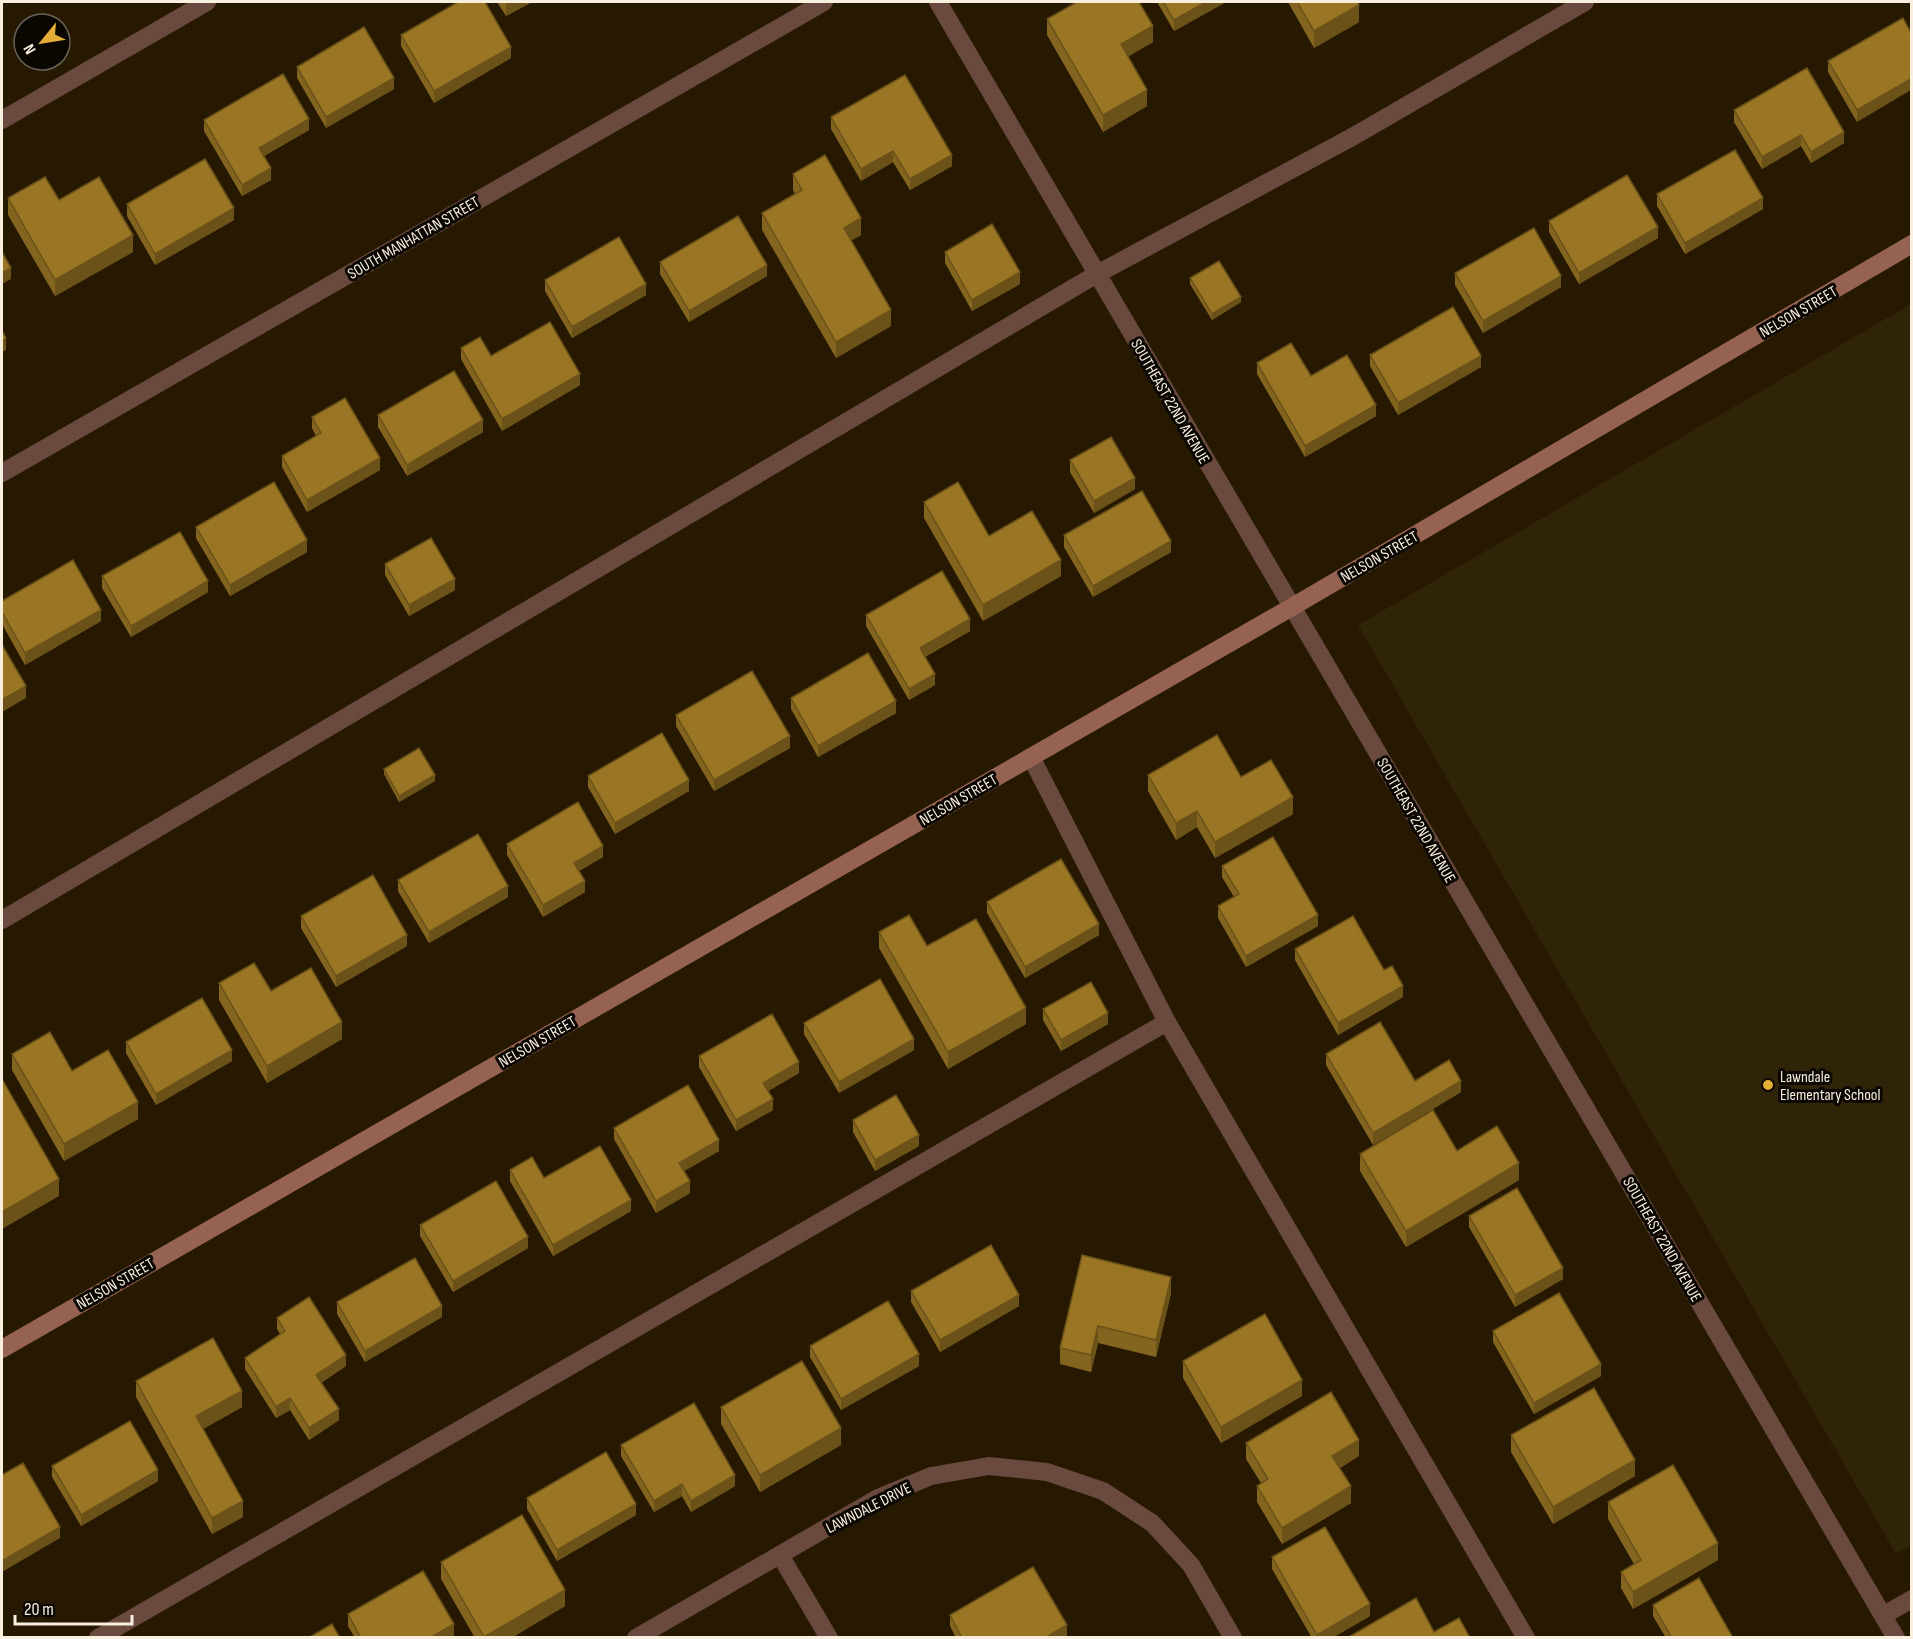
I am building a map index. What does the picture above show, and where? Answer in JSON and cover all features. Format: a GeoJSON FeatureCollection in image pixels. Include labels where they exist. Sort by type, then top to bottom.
{"type":"FeatureCollection","features":[{"type":"Feature","properties":{"kind":"street"},"geometry":{"type":"LineString","coordinates":[[2,120],[207,2]]}},
{"type":"Feature","properties":{"kind":"street","name":"SOUTH MANHATTAN STREET"},"geometry":{"type":"LineString","coordinates":[[2,473],[824,2]]}},
{"type":"Feature","properties":{"kind":"street","name":"SOUTHEAST 22ND AVENUE"},"geometry":{"type":"LineString","coordinates":[[939,2],[1896,1638]]}},
{"type":"Feature","properties":{"kind":"street"},"geometry":{"type":"LineString","coordinates":[[2,920],[1097,274],[1354,136],[1585,2]]}},
{"type":"Feature","properties":{"kind":"street","name":"NELSON STREET"},"geometry":{"type":"LineString","coordinates":[[2,1349],[1292,607],[1911,244]]}},
{"type":"Feature","properties":{"kind":"street"},"geometry":{"type":"LineString","coordinates":[[1031,757],[1167,1022],[1526,1638]]}},
{"type":"Feature","properties":{"kind":"street"},"geometry":{"type":"LineString","coordinates":[[98,1638],[1167,1022]]}},
{"type":"Feature","properties":{"kind":"street","name":"LAWNDALE DRIVE"},"geometry":{"type":"LineString","coordinates":[[636,1638],[878,1498],[932,1476],[989,1466],[1047,1472],[1102,1491],[1152,1522],[1191,1565],[1233,1638]]}},
{"type":"Feature","properties":{"kind":"street"},"geometry":{"type":"LineString","coordinates":[[780,1554],[829,1638]]}},
{"type":"Feature","properties":{"kind":"street"},"geometry":{"type":"LineString","coordinates":[[1884,1615],[1911,1599]]}},
{"type":"Feature","properties":{"kind":"shaded area","name":"Lawndale Elementary School"},"geometry":{"type":"Polygon","coordinates":[[[1911,304],[1912,1545],[1896,1554],[1358,625],[1911,304]]]}},
{"type":"Feature","properties":{"kind":"building"},"geometry":{"type":"Polygon","coordinates":[[[458,2],[485,2],[511,47],[434,91],[401,35],[458,2]]]}},
{"type":"Feature","properties":{"kind":"building"},"geometry":{"type":"Polygon","coordinates":[[[1077,2],[1139,2],[1153,26],[1121,44],[1147,90],[1103,115],[1047,19],[1077,2]]]}},
{"type":"Feature","properties":{"kind":"building"},"geometry":{"type":"Polygon","coordinates":[[[1163,2],[1206,2],[1174,20],[1163,2]]]}},
{"type":"Feature","properties":{"kind":"building"},"geometry":{"type":"Polygon","coordinates":[[[1297,2],[1357,2],[1359,5],[1314,31],[1297,2]]]}},
{"type":"Feature","properties":{"kind":"building"},"geometry":{"type":"Polygon","coordinates":[[[1903,18],[1911,33],[1911,79],[1857,110],[1828,61],[1903,18]]]}},
{"type":"Feature","properties":{"kind":"building"},"geometry":{"type":"Polygon","coordinates":[[[364,27],[394,78],[326,117],[297,67],[364,27]]]}},
{"type":"Feature","properties":{"kind":"building"},"geometry":{"type":"Polygon","coordinates":[[[1807,68],[1844,132],[1811,152],[1801,135],[1762,157],[1734,110],[1807,68]]]}},
{"type":"Feature","properties":{"kind":"building"},"geometry":{"type":"Polygon","coordinates":[[[283,74],[309,119],[259,148],[271,168],[242,185],[204,120],[283,74]]]}},
{"type":"Feature","properties":{"kind":"building"},"geometry":{"type":"Polygon","coordinates":[[[905,75],[952,155],[910,179],[893,151],[861,169],[831,117],[905,75]]]}},
{"type":"Feature","properties":{"kind":"building"},"geometry":{"type":"Polygon","coordinates":[[[1735,150],[1763,198],[1685,243],[1657,194],[1735,150]]]}},
{"type":"Feature","properties":{"kind":"building"},"geometry":{"type":"Polygon","coordinates":[[[825,155],[861,218],[844,228],[891,310],[836,342],[762,213],[802,190],[793,174],[825,155]]]}},
{"type":"Feature","properties":{"kind":"building"},"geometry":{"type":"Polygon","coordinates":[[[205,159],[234,208],[155,254],[127,204],[205,159]]]}},
{"type":"Feature","properties":{"kind":"building"},"geometry":{"type":"Polygon","coordinates":[[[1627,175],[1658,227],[1579,273],[1549,221],[1627,175]]]}},
{"type":"Feature","properties":{"kind":"building"},"geometry":{"type":"Polygon","coordinates":[[[45,177],[59,200],[99,177],[133,235],[55,280],[8,198],[45,177]]]}},
{"type":"Feature","properties":{"kind":"building"},"geometry":{"type":"Polygon","coordinates":[[[738,216],[767,265],[689,311],[660,262],[738,216]]]}},
{"type":"Feature","properties":{"kind":"building"},"geometry":{"type":"Polygon","coordinates":[[[992,224],[1020,272],[972,300],[945,252],[992,224]]]}},
{"type":"Feature","properties":{"kind":"building"},"geometry":{"type":"Polygon","coordinates":[[[1534,228],[1561,276],[1483,321],[1455,273],[1534,228]]]}},
{"type":"Feature","properties":{"kind":"building"},"geometry":{"type":"Polygon","coordinates":[[[619,237],[646,284],[572,327],[545,280],[619,237]]]}},
{"type":"Feature","properties":{"kind":"building"},"geometry":{"type":"Polygon","coordinates":[[[2,252],[11,268],[2,273],[2,252]]]}},
{"type":"Feature","properties":{"kind":"building"},"geometry":{"type":"Polygon","coordinates":[[[1219,261],[1241,297],[1212,314],[1190,278],[1219,261]]]}},
{"type":"Feature","properties":{"kind":"building"},"geometry":{"type":"Polygon","coordinates":[[[1453,307],[1481,356],[1398,403],[1370,355],[1453,307]]]}},
{"type":"Feature","properties":{"kind":"building"},"geometry":{"type":"Polygon","coordinates":[[[550,322],[580,374],[502,419],[461,348],[480,337],[491,356],[550,322]]]}},
{"type":"Feature","properties":{"kind":"building"},"geometry":{"type":"Polygon","coordinates":[[[1291,343],[1311,376],[1347,355],[1376,405],[1305,446],[1257,363],[1291,343]]]}},
{"type":"Feature","properties":{"kind":"building"},"geometry":{"type":"Polygon","coordinates":[[[454,371],[483,420],[407,465],[378,415],[454,371]]]}},
{"type":"Feature","properties":{"kind":"building"},"geometry":{"type":"Polygon","coordinates":[[[345,398],[380,458],[307,500],[282,456],[321,433],[312,417],[345,398]]]}},
{"type":"Feature","properties":{"kind":"building"},"geometry":{"type":"Polygon","coordinates":[[[1111,437],[1135,478],[1094,501],[1070,460],[1111,437]]]}},
{"type":"Feature","properties":{"kind":"building"},"geometry":{"type":"Polygon","coordinates":[[[274,482],[307,540],[230,585],[196,527],[274,482]]]}},
{"type":"Feature","properties":{"kind":"building"},"geometry":{"type":"Polygon","coordinates":[[[958,482],[989,536],[1032,511],[1061,560],[983,605],[924,502],[958,482]]]}},
{"type":"Feature","properties":{"kind":"building"},"geometry":{"type":"Polygon","coordinates":[[[1142,491],[1171,541],[1093,586],[1064,535],[1142,491]]]}},
{"type":"Feature","properties":{"kind":"building"},"geometry":{"type":"Polygon","coordinates":[[[180,532],[208,581],[131,626],[102,576],[180,532]]]}},
{"type":"Feature","properties":{"kind":"building"},"geometry":{"type":"Polygon","coordinates":[[[431,538],[455,579],[409,605],[385,564],[431,538]]]}},
{"type":"Feature","properties":{"kind":"building"},"geometry":{"type":"Polygon","coordinates":[[[73,560],[101,610],[25,653],[2,612],[2,601],[73,560]]]}},
{"type":"Feature","properties":{"kind":"building"},"geometry":{"type":"Polygon","coordinates":[[[942,571],[970,619],[920,648],[935,674],[909,689],[866,615],[942,571]]]}},
{"type":"Feature","properties":{"kind":"building"},"geometry":{"type":"Polygon","coordinates":[[[2,645],[26,686],[2,700],[2,645]]]}},
{"type":"Feature","properties":{"kind":"building"},"geometry":{"type":"Polygon","coordinates":[[[868,653],[896,701],[818,746],[791,698],[868,653]]]}},
{"type":"Feature","properties":{"kind":"building"},"geometry":{"type":"Polygon","coordinates":[[[752,671],[790,736],[714,780],[676,715],[752,671]]]}},
{"type":"Feature","properties":{"kind":"building"},"geometry":{"type":"Polygon","coordinates":[[[662,733],[689,780],[615,823],[588,776],[662,733]]]}},
{"type":"Feature","properties":{"kind":"building"},"geometry":{"type":"Polygon","coordinates":[[[1217,735],[1241,777],[1271,760],[1293,797],[1215,842],[1197,811],[1176,823],[1148,775],[1217,735]]]}},
{"type":"Feature","properties":{"kind":"building"},"geometry":{"type":"Polygon","coordinates":[[[419,748],[435,775],[399,796],[384,769],[419,748]]]}},
{"type":"Feature","properties":{"kind":"building"},"geometry":{"type":"Polygon","coordinates":[[[578,802],[603,846],[574,863],[585,881],[543,905],[507,844],[578,802]]]}},
{"type":"Feature","properties":{"kind":"building"},"geometry":{"type":"Polygon","coordinates":[[[478,834],[508,886],[429,932],[398,880],[478,834]]]}},
{"type":"Feature","properties":{"kind":"building"},"geometry":{"type":"Polygon","coordinates":[[[1273,837],[1318,915],[1246,956],[1218,906],[1239,894],[1222,866],[1273,837]]]}},
{"type":"Feature","properties":{"kind":"building"},"geometry":{"type":"Polygon","coordinates":[[[1061,859],[1099,924],[1025,967],[987,902],[1061,859]]]}},
{"type":"Feature","properties":{"kind":"building"},"geometry":{"type":"Polygon","coordinates":[[[373,875],[407,935],[336,976],[301,916],[373,875]]]}},
{"type":"Feature","properties":{"kind":"building"},"geometry":{"type":"Polygon","coordinates":[[[909,915],[927,946],[976,919],[1026,1008],[948,1052],[879,932],[909,915]]]}},
{"type":"Feature","properties":{"kind":"building"},"geometry":{"type":"Polygon","coordinates":[[[1353,916],[1384,970],[1392,966],[1403,986],[1338,1023],[1295,949],[1353,916]]]}},
{"type":"Feature","properties":{"kind":"building"},"geometry":{"type":"Polygon","coordinates":[[[254,963],[271,991],[311,968],[342,1022],[267,1066],[219,983],[254,963]]]}},
{"type":"Feature","properties":{"kind":"building"},"geometry":{"type":"Polygon","coordinates":[[[880,979],[914,1039],[839,1082],[804,1023],[880,979]]]}},
{"type":"Feature","properties":{"kind":"building"},"geometry":{"type":"Polygon","coordinates":[[[1091,982],[1108,1013],[1061,1040],[1043,1009],[1091,982]]]}},
{"type":"Feature","properties":{"kind":"building"},"geometry":{"type":"Polygon","coordinates":[[[202,998],[232,1050],[156,1094],[126,1042],[202,998]]]}},
{"type":"Feature","properties":{"kind":"building"},"geometry":{"type":"Polygon","coordinates":[[[772,1014],[799,1062],[763,1083],[773,1099],[736,1120],[699,1056],[772,1014]]]}},
{"type":"Feature","properties":{"kind":"building"},"geometry":{"type":"Polygon","coordinates":[[[1380,1022],[1415,1081],[1449,1060],[1461,1081],[1373,1133],[1326,1054],[1380,1022]]]}},
{"type":"Feature","properties":{"kind":"building"},"geometry":{"type":"Polygon","coordinates":[[[50,1032],[72,1071],[108,1050],[138,1102],[64,1144],[12,1054],[50,1032]]]}},
{"type":"Feature","properties":{"kind":"building"},"geometry":{"type":"Polygon","coordinates":[[[2,1079],[59,1179],[2,1212],[2,1079]]]}},
{"type":"Feature","properties":{"kind":"building"},"geometry":{"type":"Polygon","coordinates":[[[688,1085],[719,1140],[679,1163],[690,1181],[656,1201],[614,1128],[688,1085]]]}},
{"type":"Feature","properties":{"kind":"building"},"geometry":{"type":"Polygon","coordinates":[[[896,1095],[919,1135],[875,1160],[853,1120],[896,1095]]]}},
{"type":"Feature","properties":{"kind":"building"},"geometry":{"type":"Polygon","coordinates":[[[1433,1110],[1457,1151],[1497,1126],[1519,1163],[1406,1231],[1360,1154],[1433,1110]]]}},
{"type":"Feature","properties":{"kind":"building"},"geometry":{"type":"Polygon","coordinates":[[[600,1146],[631,1200],[553,1245],[510,1170],[532,1157],[544,1178],[600,1146]]]}},
{"type":"Feature","properties":{"kind":"building"},"geometry":{"type":"Polygon","coordinates":[[[496,1181],[528,1237],[453,1281],[420,1225],[496,1181]]]}},
{"type":"Feature","properties":{"kind":"building"},"geometry":{"type":"Polygon","coordinates":[[[1517,1188],[1563,1268],[1515,1295],[1469,1216],[1517,1188]]]}},
{"type":"Feature","properties":{"kind":"building"},"geometry":{"type":"Polygon","coordinates":[[[991,1245],[1019,1295],[940,1340],[911,1291],[991,1245]]]}},
{"type":"Feature","properties":{"kind":"building"},"geometry":{"type":"Polygon","coordinates":[[[1082,1255],[1171,1277],[1156,1340],[1098,1326],[1091,1355],[1060,1348],[1082,1255]]]}},
{"type":"Feature","properties":{"kind":"building"},"geometry":{"type":"Polygon","coordinates":[[[415,1258],[442,1306],[365,1351],[337,1302],[415,1258]]]}},
{"type":"Feature","properties":{"kind":"building"},"geometry":{"type":"Polygon","coordinates":[[[1559,1293],[1601,1364],[1534,1403],[1493,1331],[1559,1293]]]}},
{"type":"Feature","properties":{"kind":"building"},"geometry":{"type":"Polygon","coordinates":[[[309,1297],[346,1355],[316,1375],[339,1409],[309,1428],[290,1398],[276,1407],[245,1358],[285,1331],[277,1318],[309,1297]]]}},
{"type":"Feature","properties":{"kind":"building"},"geometry":{"type":"Polygon","coordinates":[[[888,1301],[919,1354],[841,1399],[810,1346],[888,1301]]]}},
{"type":"Feature","properties":{"kind":"building"},"geometry":{"type":"Polygon","coordinates":[[[1265,1314],[1302,1380],[1221,1427],[1183,1361],[1265,1314]]]}},
{"type":"Feature","properties":{"kind":"building"},"geometry":{"type":"Polygon","coordinates":[[[213,1338],[242,1391],[196,1416],[243,1501],[212,1518],[136,1381],[213,1338]]]}},
{"type":"Feature","properties":{"kind":"building"},"geometry":{"type":"Polygon","coordinates":[[[802,1361],[841,1428],[760,1475],[721,1407],[802,1361]]]}},
{"type":"Feature","properties":{"kind":"building"},"geometry":{"type":"Polygon","coordinates":[[[1594,1388],[1635,1460],[1553,1507],[1511,1435],[1594,1388]]]}},
{"type":"Feature","properties":{"kind":"building"},"geometry":{"type":"Polygon","coordinates":[[[1331,1392],[1359,1440],[1332,1456],[1351,1486],[1282,1528],[1257,1486],[1268,1479],[1246,1443],[1331,1392]]]}},
{"type":"Feature","properties":{"kind":"building"},"geometry":{"type":"Polygon","coordinates":[[[694,1403],[735,1475],[691,1501],[682,1484],[654,1501],[621,1445],[694,1403]]]}},
{"type":"Feature","properties":{"kind":"building"},"geometry":{"type":"Polygon","coordinates":[[[130,1421],[158,1470],[81,1515],[52,1466],[130,1421]]]}},
{"type":"Feature","properties":{"kind":"building"},"geometry":{"type":"Polygon","coordinates":[[[606,1452],[636,1504],[557,1550],[527,1498],[606,1452]]]}},
{"type":"Feature","properties":{"kind":"building"},"geometry":{"type":"Polygon","coordinates":[[[23,1463],[60,1527],[2,1561],[2,1475],[23,1463]]]}},
{"type":"Feature","properties":{"kind":"building"},"geometry":{"type":"Polygon","coordinates":[[[1673,1465],[1718,1543],[1633,1592],[1621,1572],[1641,1560],[1608,1502],[1673,1465]]]}},
{"type":"Feature","properties":{"kind":"building"},"geometry":{"type":"Polygon","coordinates":[[[522,1515],[565,1590],[484,1637],[441,1562],[522,1515]]]}},
{"type":"Feature","properties":{"kind":"building"},"geometry":{"type":"Polygon","coordinates":[[[1325,1527],[1370,1604],[1317,1635],[1272,1557],[1325,1527]]]}},
{"type":"Feature","properties":{"kind":"building"},"geometry":{"type":"Polygon","coordinates":[[[1033,1567],[1067,1625],[1045,1638],[962,1638],[950,1615],[1033,1567]]]}},
{"type":"Feature","properties":{"kind":"building"},"geometry":{"type":"Polygon","coordinates":[[[423,1571],[454,1624],[430,1638],[361,1638],[348,1614],[423,1571]]]}},
{"type":"Feature","properties":{"kind":"building"},"geometry":{"type":"Polygon","coordinates":[[[1699,1578],[1733,1638],[1672,1638],[1653,1605],[1699,1578]]]}},
{"type":"Feature","properties":{"kind":"building"},"geometry":{"type":"Polygon","coordinates":[[[1416,1598],[1434,1632],[1459,1618],[1470,1638],[1347,1638],[1416,1598]]]}},
{"type":"Feature","properties":{"kind":"building"},"geometry":{"type":"Polygon","coordinates":[[[332,1624],[340,1638],[308,1638],[332,1624]]]}},
{"type":"Feature","properties":{"kind":"place","name":"Lawndale Elementary School"},"geometry":{"type":"Point","coordinates":[1768,1085]}}]}
